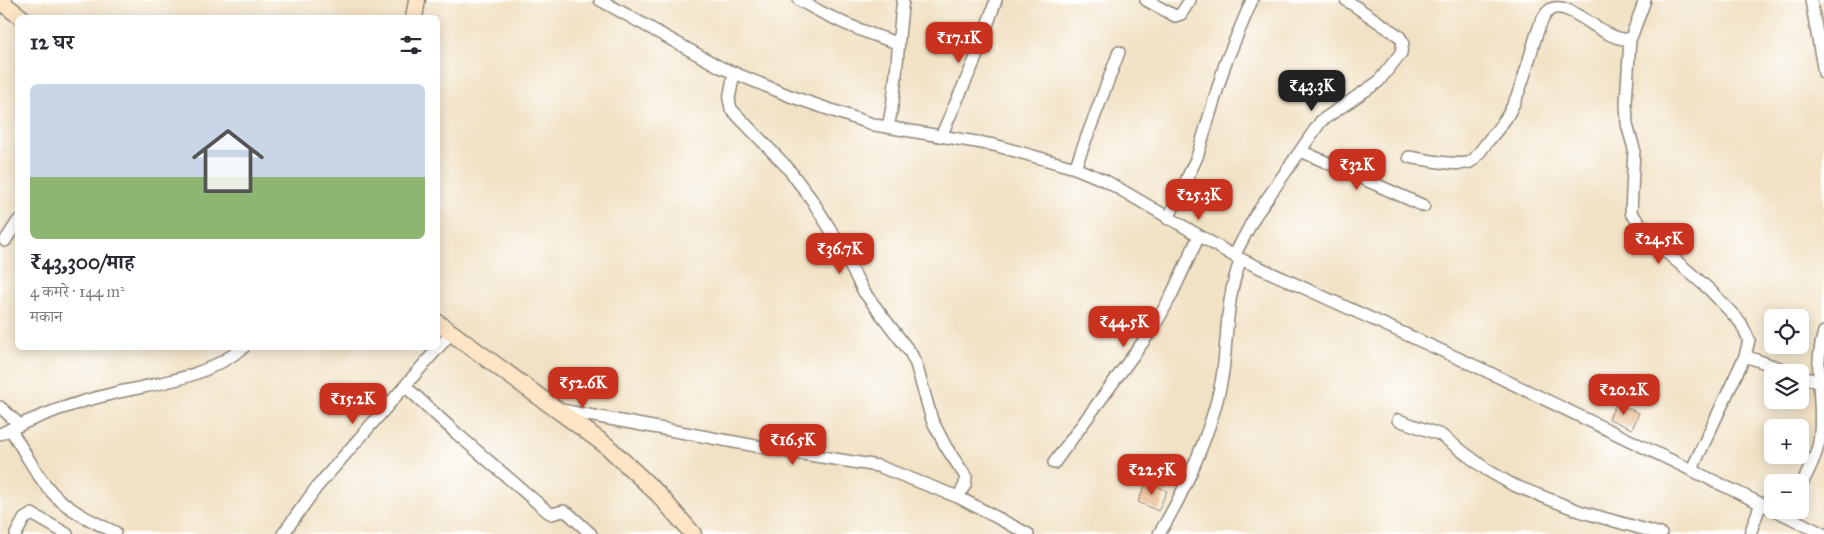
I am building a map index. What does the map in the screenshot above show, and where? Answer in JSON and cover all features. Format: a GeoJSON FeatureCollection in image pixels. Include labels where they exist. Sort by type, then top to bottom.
{"type":"FeatureCollection","features":[{"type":"Feature","properties":{"kind":"main road"},"geometry":{"type":"LineString","coordinates":[[414,15],[417,0]]}},
{"type":"Feature","properties":{"kind":"main road"},"geometry":{"type":"LineString","coordinates":[[0,1],[18,15]]}},
{"type":"Feature","properties":{"kind":"main road"},"geometry":{"type":"LineString","coordinates":[[440,325],[607,446],[658,494],[685,531]]}},
{"type":"Feature","properties":{"kind":"street"},"geometry":{"type":"LineString","coordinates":[[600,0],[734,73],[790,96],[888,127],[994,145],[1075,168],[1106,181],[1168,219],[1238,258],[1484,370],[1764,504]]}},
{"type":"Feature","properties":{"kind":"street"},"geometry":{"type":"LineString","coordinates":[[799,0],[832,19],[863,33],[897,43]]}},
{"type":"Feature","properties":{"kind":"street"},"geometry":{"type":"LineString","coordinates":[[888,127],[896,86],[897,43],[902,0]]}},
{"type":"Feature","properties":{"kind":"street"},"geometry":{"type":"LineString","coordinates":[[941,136],[975,60],[996,0]]}},
{"type":"Feature","properties":{"kind":"street"},"geometry":{"type":"LineString","coordinates":[[1146,0],[1175,16],[1181,14],[1190,0]]}},
{"type":"Feature","properties":{"kind":"street"},"geometry":{"type":"LineString","coordinates":[[1168,219],[1197,157],[1225,64],[1252,0]]}},
{"type":"Feature","properties":{"kind":"street"},"geometry":{"type":"LineString","coordinates":[[1159,534],[1178,500],[1212,417],[1223,373],[1230,294],[1238,258],[1255,216],[1321,121],[1378,82],[1404,48],[1399,36],[1346,0]]}},
{"type":"Feature","properties":{"kind":"street"},"geometry":{"type":"LineString","coordinates":[[1645,0],[1630,39],[1626,103],[1628,124],[1634,149],[1631,212],[1636,222],[1659,246],[1710,290],[1741,323],[1749,340],[1745,356],[1692,469]]}},
{"type":"Feature","properties":{"kind":"street"},"geometry":{"type":"LineString","coordinates":[[1811,0],[1824,73]]}},
{"type":"Feature","properties":{"kind":"street"},"geometry":{"type":"LineString","coordinates":[[1409,157],[1460,163],[1473,160],[1506,116],[1517,93],[1540,26],[1553,4],[1571,11],[1618,40],[1630,39]]}},
{"type":"Feature","properties":{"kind":"street"},"geometry":{"type":"LineString","coordinates":[[1075,168],[1119,52]]}},
{"type":"Feature","properties":{"kind":"street"},"geometry":{"type":"LineString","coordinates":[[734,73],[729,99],[731,109],[780,160],[812,200],[835,237],[864,292],[910,352],[932,420],[946,447],[966,477],[966,485],[958,497]]}},
{"type":"Feature","properties":{"kind":"street"},"geometry":{"type":"LineString","coordinates":[[1301,151],[1424,206]]}},
{"type":"Feature","properties":{"kind":"street"},"geometry":{"type":"LineString","coordinates":[[4,241],[15,226]]}},
{"type":"Feature","properties":{"kind":"street"},"geometry":{"type":"LineString","coordinates":[[1054,463],[1154,327],[1199,236]]}},
{"type":"Feature","properties":{"kind":"street"},"geometry":{"type":"LineString","coordinates":[[1807,474],[1822,434],[1818,382],[1819,354],[1824,332]]}},
{"type":"Feature","properties":{"kind":"street"},"geometry":{"type":"LineString","coordinates":[[440,346],[451,333]]}},
{"type":"Feature","properties":{"kind":"street"},"geometry":{"type":"LineString","coordinates":[[10,430],[51,411],[87,400],[163,384],[198,373],[228,359],[240,350]]}},
{"type":"Feature","properties":{"kind":"street"},"geometry":{"type":"LineString","coordinates":[[283,534],[316,488],[436,350]]}},
{"type":"Feature","properties":{"kind":"street"},"geometry":{"type":"LineString","coordinates":[[1745,356],[1768,364]]}},
{"type":"Feature","properties":{"kind":"street"},"geometry":{"type":"LineString","coordinates":[[1809,379],[1818,382]]}},
{"type":"Feature","properties":{"kind":"street"},"geometry":{"type":"LineString","coordinates":[[405,386],[456,434],[548,512],[552,514],[563,511],[568,513],[591,534]]}},
{"type":"Feature","properties":{"kind":"street"},"geometry":{"type":"LineString","coordinates":[[0,407],[10,430],[50,490],[83,517],[115,532]]}},
{"type":"Feature","properties":{"kind":"street"},"geometry":{"type":"LineString","coordinates":[[556,409],[772,449],[878,466],[958,497],[1028,534]]}},
{"type":"Feature","properties":{"kind":"street"},"geometry":{"type":"LineString","coordinates":[[1398,420],[1441,435],[1487,470],[1514,485],[1582,512],[1661,534]]}},
{"type":"Feature","properties":{"kind":"street"},"geometry":{"type":"LineString","coordinates":[[1750,534],[1761,503]]}},
{"type":"Feature","properties":{"kind":"street"},"geometry":{"type":"LineString","coordinates":[[16,534],[24,519],[32,514],[68,534]]}},
{"type":"Feature","properties":{"kind":"street"},"geometry":{"type":"LineString","coordinates":[[1798,519],[1823,534]]}},
{"type":"Feature","properties":{"kind":"building"},"geometry":{"type":"Polygon","coordinates":[[[1616,403],[1639,413],[1632,429],[1609,419],[1616,403]]]}},
{"type":"Feature","properties":{"kind":"building"},"geometry":{"type":"Polygon","coordinates":[[[1147,481],[1167,491],[1158,511],[1138,502],[1147,481]]]}}]}
